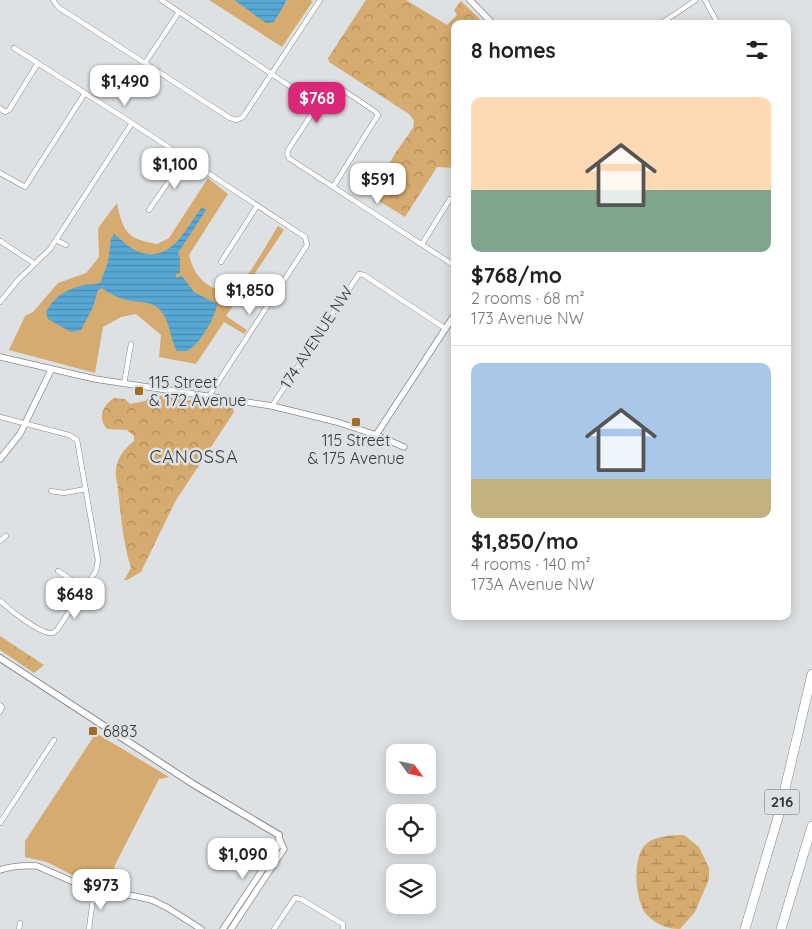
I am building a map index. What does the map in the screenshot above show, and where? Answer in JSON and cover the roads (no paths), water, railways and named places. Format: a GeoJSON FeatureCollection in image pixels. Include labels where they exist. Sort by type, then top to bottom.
{"type":"FeatureCollection","features":[{"type":"Feature","properties":{"kind":"highway","name":"216"},"geometry":{"type":"LineString","coordinates":[[745,929],[779,814],[812,674]]}},
{"type":"Feature","properties":{"kind":"highway","name":"216"},"geometry":{"type":"LineString","coordinates":[[781,929],[812,826]]}},
{"type":"Feature","properties":{"kind":"main road"},"geometry":{"type":"LineString","coordinates":[[0,658],[195,785],[278,835]]}},
{"type":"Feature","properties":{"kind":"street"},"geometry":{"type":"LineString","coordinates":[[161,0],[318,105]]}},
{"type":"Feature","properties":{"kind":"street"},"geometry":{"type":"LineString","coordinates":[[53,1],[230,118],[237,120],[243,116],[320,0]]}},
{"type":"Feature","properties":{"kind":"street"},"geometry":{"type":"LineString","coordinates":[[470,0],[489,20]]}},
{"type":"Feature","properties":{"kind":"street"},"geometry":{"type":"LineString","coordinates":[[666,20],[696,0]]}},
{"type":"Feature","properties":{"kind":"street"},"geometry":{"type":"LineString","coordinates":[[705,0],[716,20]]}},
{"type":"Feature","properties":{"kind":"street"},"geometry":{"type":"LineString","coordinates":[[145,63],[179,12]]}},
{"type":"Feature","properties":{"kind":"street"},"geometry":{"type":"LineString","coordinates":[[14,48],[302,234],[307,241],[307,245],[209,396]]}},
{"type":"Feature","properties":{"kind":"street"},"geometry":{"type":"LineString","coordinates":[[0,108],[5,112],[9,110],[38,63]]}},
{"type":"Feature","properties":{"kind":"street"},"geometry":{"type":"LineString","coordinates":[[333,187],[378,115],[339,87],[332,86],[287,154],[289,158],[333,187],[422,244],[451,263]]}},
{"type":"Feature","properties":{"kind":"street"},"geometry":{"type":"LineString","coordinates":[[0,173],[26,187],[85,93]]}},
{"type":"Feature","properties":{"kind":"street"},"geometry":{"type":"LineString","coordinates":[[0,302],[12,286],[47,252],[56,240],[132,123]]}},
{"type":"Feature","properties":{"kind":"street"},"geometry":{"type":"LineString","coordinates":[[149,210],[185,158]]}},
{"type":"Feature","properties":{"kind":"street"},"geometry":{"type":"LineString","coordinates":[[422,244],[451,199]]}},
{"type":"Feature","properties":{"kind":"street"},"geometry":{"type":"LineString","coordinates":[[221,262],[258,206]]}},
{"type":"Feature","properties":{"kind":"street"},"geometry":{"type":"LineString","coordinates":[[56,240],[66,246]]}},
{"type":"Feature","properties":{"kind":"street"},"geometry":{"type":"LineString","coordinates":[[0,241],[35,264]]}},
{"type":"Feature","properties":{"kind":"street","name":"174 AVENUE NW"},"geometry":{"type":"LineString","coordinates":[[272,406],[354,278],[359,274],[364,275],[446,329]]}},
{"type":"Feature","properties":{"kind":"street"},"geometry":{"type":"LineString","coordinates":[[376,435],[451,321]]}},
{"type":"Feature","properties":{"kind":"street"},"geometry":{"type":"LineString","coordinates":[[124,384],[131,344]]}},
{"type":"Feature","properties":{"kind":"street"},"geometry":{"type":"LineString","coordinates":[[0,357],[77,376],[272,406],[315,415],[376,435],[404,447]]}},
{"type":"Feature","properties":{"kind":"street"},"geometry":{"type":"LineString","coordinates":[[0,459],[26,424],[52,370]]}},
{"type":"Feature","properties":{"kind":"street"},"geometry":{"type":"LineString","coordinates":[[0,418],[75,438],[78,444],[98,560],[96,571],[57,630],[52,634],[44,632],[10,610],[0,601]]}},
{"type":"Feature","properties":{"kind":"street"},"geometry":{"type":"LineString","coordinates":[[51,491],[64,493],[86,489]]}},
{"type":"Feature","properties":{"kind":"street"},"geometry":{"type":"LineString","coordinates":[[0,541],[6,536]]}},
{"type":"Feature","properties":{"kind":"street"},"geometry":{"type":"LineString","coordinates":[[58,571],[84,588]]}},
{"type":"Feature","properties":{"kind":"street"},"geometry":{"type":"LineString","coordinates":[[0,823],[54,740]]}},
{"type":"Feature","properties":{"kind":"street"},"geometry":{"type":"LineString","coordinates":[[223,929],[279,846],[278,835]]}},
{"type":"Feature","properties":{"kind":"street"},"geometry":{"type":"LineString","coordinates":[[231,929],[284,849],[278,835]]}},
{"type":"Feature","properties":{"kind":"street"},"geometry":{"type":"LineString","coordinates":[[0,870],[18,866],[37,866],[94,891],[152,900],[201,929]]}},
{"type":"Feature","properties":{"kind":"street"},"geometry":{"type":"LineString","coordinates":[[89,929],[94,891]]}},
{"type":"Feature","properties":{"kind":"street"},"geometry":{"type":"LineString","coordinates":[[274,929],[295,898],[301,899],[343,924],[343,928]]}},
{"type":"Feature","properties":{"kind":"street"},"geometry":{"type":"LineString","coordinates":[[19,929],[20,923]]}},
{"type":"Feature","properties":{"kind":"water"},"geometry":{"type":"Polygon","coordinates":[[[234,0],[287,0],[274,22],[266,23],[234,0]]]}},
{"type":"Feature","properties":{"kind":"water"},"geometry":{"type":"Polygon","coordinates":[[[202,207],[206,210],[178,253],[180,273],[176,274],[176,278],[182,276],[194,292],[217,304],[214,316],[206,331],[191,348],[186,351],[177,351],[168,323],[155,305],[120,298],[102,288],[98,290],[93,307],[81,330],[71,332],[48,319],[46,312],[57,297],[84,285],[100,283],[108,262],[111,239],[114,234],[136,251],[150,254],[160,253],[169,249],[176,242],[202,207]]]}},
{"type":"Feature","properties":{"kind":"place","name":"115 Street & 172 Avenue"},"geometry":{"type":"Point","coordinates":[139,391]}},
{"type":"Feature","properties":{"kind":"place","name":"115 Street & 175 Avenue"},"geometry":{"type":"Point","coordinates":[356,422]}},
{"type":"Feature","properties":{"kind":"place","name":"6883"},"geometry":{"type":"Point","coordinates":[93,731]}},
{"type":"Feature","properties":{"kind":"district","name":"CANOSSA"},"geometry":{"type":"Point","coordinates":[194,457]}}]}
